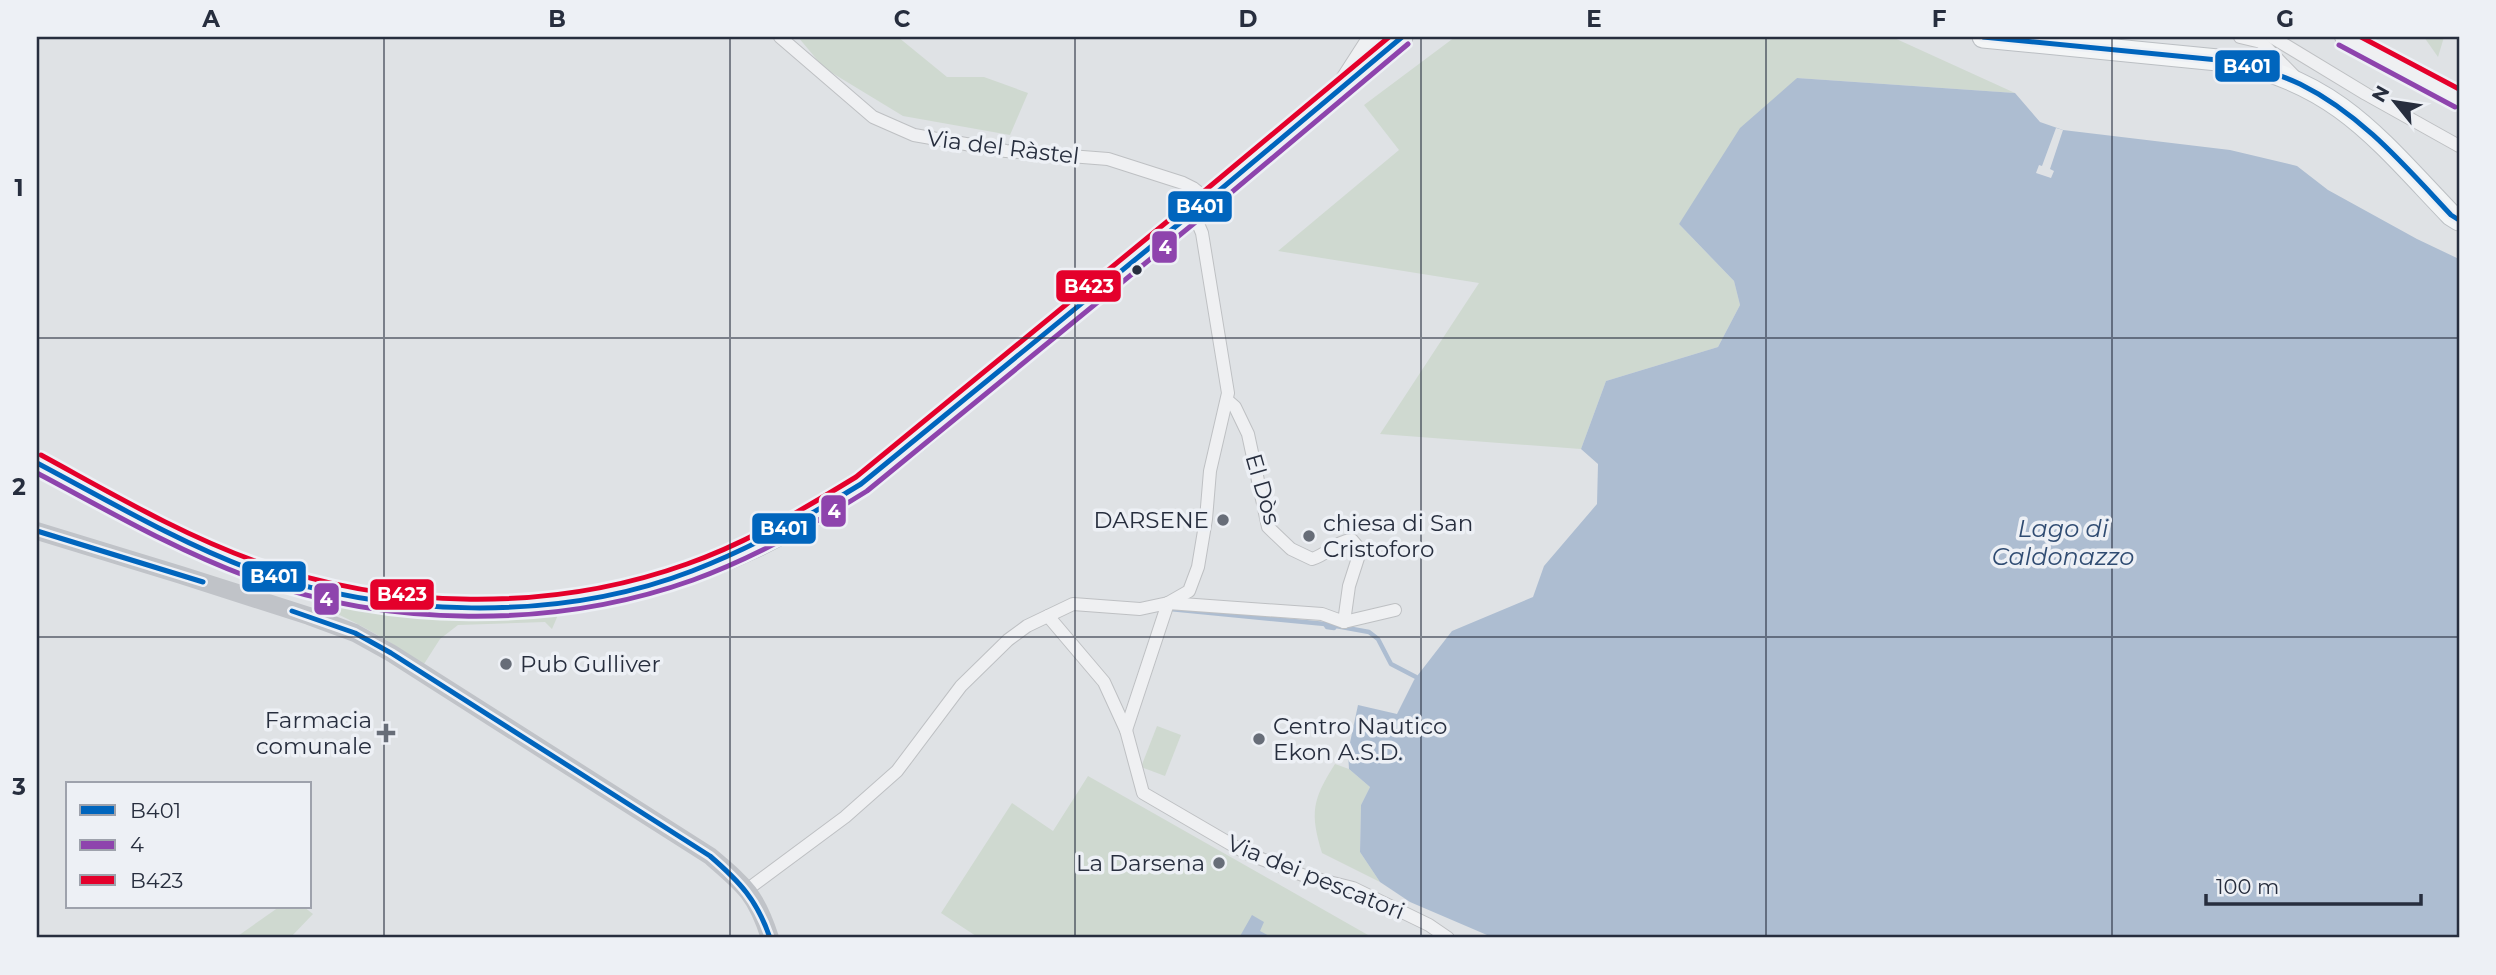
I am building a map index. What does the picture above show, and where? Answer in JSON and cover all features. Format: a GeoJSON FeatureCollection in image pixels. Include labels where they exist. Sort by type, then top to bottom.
{"type":"FeatureCollection","features":[{"type":"Feature","properties":{"kind":"main road"},"geometry":{"type":"LineString","coordinates":[[37,463],[189,543],[231,562],[330,592],[417,605],[502,608],[563,603],[614,595],[714,564],[811,517],[861,484],[1201,206],[1402,37]]}},
{"type":"Feature","properties":{"kind":"main road"},"geometry":{"type":"LineString","coordinates":[[1983,37],[2228,61],[2261,67],[2301,83],[2339,104],[2370,131],[2451,215],[2459,220]]}},
{"type":"Feature","properties":{"kind":"main road"},"geometry":{"type":"LineString","coordinates":[[37,531],[355,633],[400,658],[710,856],[748,889],[761,911],[770,938]]}},
{"type":"Feature","properties":{"kind":"street","name":"Via del Ràstel"},"geometry":{"type":"LineString","coordinates":[[779,37],[873,117],[914,135],[1006,151],[1108,159],[1194,188],[1201,206]]}},
{"type":"Feature","properties":{"kind":"street"},"geometry":{"type":"LineString","coordinates":[[1337,91],[1371,37]]}},
{"type":"Feature","properties":{"kind":"street"},"geometry":{"type":"LineString","coordinates":[[2240,37],[2261,43],[2301,83]]}},
{"type":"Feature","properties":{"kind":"street"},"geometry":{"type":"LineString","coordinates":[[2272,37],[2459,146]]}},
{"type":"Feature","properties":{"kind":"street"},"geometry":{"type":"LineString","coordinates":[[2343,37],[2459,99]]}},
{"type":"Feature","properties":{"kind":"street"},"geometry":{"type":"LineString","coordinates":[[1126,730],[1168,603],[1189,591],[1198,567],[1210,471],[1227,400],[1202,233],[1201,206]]}},
{"type":"Feature","properties":{"kind":"street","name":"El Dòs"},"geometry":{"type":"LineString","coordinates":[[1227,400],[1235,407],[1248,434],[1268,527],[1291,549],[1312,559],[1324,556],[1342,541],[1352,540],[1357,547],[1358,558],[1349,586],[1344,622]]}},
{"type":"Feature","properties":{"kind":"street"},"geometry":{"type":"LineString","coordinates":[[748,889],[845,817],[897,771],[961,686],[1008,640],[1027,626],[1073,604],[1140,609],[1168,603],[1322,616],[1344,622],[1395,610]]}},
{"type":"Feature","properties":{"kind":"street","name":"Via dei pescatori"},"geometry":{"type":"LineString","coordinates":[[1048,616],[1104,682],[1126,730],[1143,793],[1245,853],[1306,876],[1353,888],[1429,925],[1448,938]]}},
{"type":"Feature","properties":{"kind":"shaded area"},"geometry":{"type":"Polygon","coordinates":[[[798,37],[898,37],[947,77],[984,77],[1028,93],[1010,135],[903,116],[824,68],[798,37]]]}},
{"type":"Feature","properties":{"kind":"shaded area"},"geometry":{"type":"Polygon","coordinates":[[[1455,37],[1892,37],[2015,93],[1797,78],[1679,224],[1734,281],[1740,305],[1718,347],[1606,381],[1581,449],[1380,434],[1479,283],[1278,251],[1399,150],[1364,105],[1455,37]]]}},
{"type":"Feature","properties":{"kind":"shaded area"},"geometry":{"type":"Polygon","coordinates":[[[2424,37],[2444,37],[2438,57],[2424,37]]]}},
{"type":"Feature","properties":{"kind":"shaded area"},"geometry":{"type":"Polygon","coordinates":[[[313,601],[374,612],[435,617],[558,615],[552,629],[545,622],[458,625],[440,639],[424,664],[370,630],[312,603],[313,601]]]}},
{"type":"Feature","properties":{"kind":"shaded area"},"geometry":{"type":"Polygon","coordinates":[[[1157,726],[1181,735],[1165,776],[1141,767],[1157,726]]]}},
{"type":"Feature","properties":{"kind":"shaded area"},"geometry":{"type":"Polygon","coordinates":[[[1335,764],[1349,769],[1370,787],[1361,805],[1360,852],[1380,882],[1322,853],[1315,807],[1335,764]]]}},
{"type":"Feature","properties":{"kind":"shaded area"},"geometry":{"type":"Polygon","coordinates":[[[1088,776],[1369,938],[979,938],[941,913],[1012,803],[1053,831],[1088,776]]]}},
{"type":"Feature","properties":{"kind":"shaded area"},"geometry":{"type":"Polygon","coordinates":[[[278,908],[305,908],[313,914],[290,938],[235,938],[278,908]]]}},
{"type":"Feature","properties":{"kind":"water","name":"Lago di Caldonazzo"},"geometry":{"type":"Polygon","coordinates":[[[1797,78],[2015,93],[2040,122],[2063,130],[2230,150],[2297,166],[2328,190],[2459,259],[2459,938],[1494,938],[1410,902],[1380,882],[1360,852],[1361,805],[1370,787],[1349,769],[1348,752],[1358,705],[1397,714],[1414,680],[1452,631],[1533,597],[1544,566],[1597,504],[1598,464],[1581,449],[1606,381],[1718,347],[1740,305],[1734,281],[1679,224],[1740,128],[1797,78]]]}},
{"type":"Feature","properties":{"kind":"water"},"geometry":{"type":"Polygon","coordinates":[[[1252,915],[1264,922],[1260,931],[1273,938],[1239,938],[1252,915]]]}},
{"type":"Feature","properties":{"kind":"pier"},"geometry":{"type":"Polygon","coordinates":[[[2056,128],[2063,130],[2050,169],[2054,171],[2051,178],[2036,173],[2039,165],[2042,166],[2056,128]]]}},
{"type":"Feature","properties":{"kind":"waterway"},"geometry":{"type":"LineString","coordinates":[[1170,609],[1325,624],[1369,632],[1378,639],[1391,664],[1416,677]]}},
{"type":"Feature","properties":{"kind":"waterway"},"geometry":{"type":"LineString","coordinates":[[1325,624],[1334,628],[1336,625]]}},
{"type":"Feature","properties":{"kind":"transit line","name":"B423"},"geometry":{"type":"LineString","coordinates":[[41,455],[146,512],[227,550],[307,577],[361,589],[415,596],[526,598],[635,580],[687,564],[753,536],[856,477],[1389,37]]}},
{"type":"Feature","properties":{"kind":"transit line","name":"B401"},"geometry":{"type":"LineString","coordinates":[[37,463],[222,558],[303,585],[357,597],[414,605],[471,608],[585,600],[640,588],[692,571],[736,552],[861,484],[1402,37]]}},
{"type":"Feature","properties":{"kind":"transit line","name":"B401"},"geometry":{"type":"LineString","coordinates":[[1983,37],[2228,61],[2283,77],[2322,96],[2343,110],[2381,142],[2451,215],[2459,220]]}},
{"type":"Feature","properties":{"kind":"transit line","name":"B423"},"geometry":{"type":"LineString","coordinates":[[2361,37],[2459,89]]}},
{"type":"Feature","properties":{"kind":"transit line","name":"4"},"geometry":{"type":"LineString","coordinates":[[37,473],[192,554],[246,576],[299,593],[354,606],[469,616],[526,614],[584,608],[693,580],[782,540],[867,491],[1408,44]]}},
{"type":"Feature","properties":{"kind":"transit line","name":"4"},"geometry":{"type":"LineString","coordinates":[[2339,45],[2455,107]]}},
{"type":"Feature","properties":{"kind":"transit line","name":"B401"},"geometry":{"type":"LineString","coordinates":[[37,531],[203,582]]}},
{"type":"Feature","properties":{"kind":"transit line","name":"B401"},"geometry":{"type":"LineString","coordinates":[[292,611],[355,633],[391,653],[710,856],[746,892],[770,938]]}},
{"type":"Feature","properties":{"kind":"place","name":"DARSENE"},"geometry":{"type":"Point","coordinates":[1223,520]}},
{"type":"Feature","properties":{"kind":"place","name":"chiesa di San Cristoforo"},"geometry":{"type":"Point","coordinates":[1309,536]}},
{"type":"Feature","properties":{"kind":"place","name":"Pub Gulliver"},"geometry":{"type":"Point","coordinates":[506,664]}},
{"type":"Feature","properties":{"kind":"place","name":"Farmacia comunale"},"geometry":{"type":"Point","coordinates":[386,733]}},
{"type":"Feature","properties":{"kind":"place","name":"Centro Nautico Ekon A.S.D."},"geometry":{"type":"Point","coordinates":[1259,739]}},
{"type":"Feature","properties":{"kind":"place","name":"La Darsena"},"geometry":{"type":"Point","coordinates":[1219,863]}}]}
